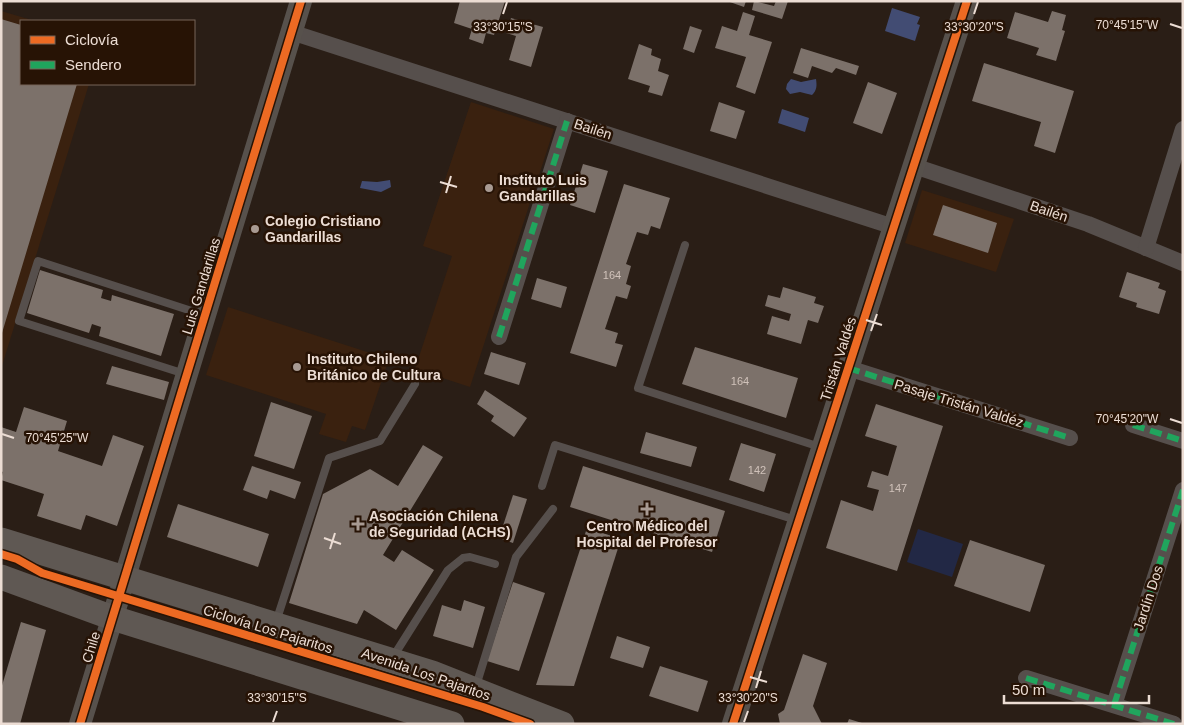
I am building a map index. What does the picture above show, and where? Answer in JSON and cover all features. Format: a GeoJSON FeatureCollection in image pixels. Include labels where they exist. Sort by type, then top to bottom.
{"type":"FeatureCollection","features":[{"type":"Feature","properties":{"kind":"main road","name":"Avenida Los Pajaritos"},"geometry":{"type":"LineString","coordinates":[[1,540],[432,673],[562,724]]}},
{"type":"Feature","properties":{"kind":"main road"},"geometry":{"type":"LineString","coordinates":[[1,577],[113,618],[452,724]]}},
{"type":"Feature","properties":{"kind":"street","name":"Luis Gandarillas"},"geometry":{"type":"LineString","coordinates":[[124,578],[188,375],[301,1]]}},
{"type":"Feature","properties":{"kind":"street","name":"Tristán Valdés"},"geometry":{"type":"LineString","coordinates":[[733,724],[967,1]]}},
{"type":"Feature","properties":{"kind":"street","name":"Bailén"},"geometry":{"type":"LineString","coordinates":[[292,32],[894,228]]}},
{"type":"Feature","properties":{"kind":"street"},"geometry":{"type":"LineString","coordinates":[[499,337],[567,121]]}},
{"type":"Feature","properties":{"kind":"street"},"geometry":{"type":"LineString","coordinates":[[1146,248],[1183,129]]}},
{"type":"Feature","properties":{"kind":"street","name":"Bailén"},"geometry":{"type":"LineString","coordinates":[[914,166],[1088,224],[1183,263]]}},
{"type":"Feature","properties":{"kind":"street","name":"Pasaje Tristán Valdéz"},"geometry":{"type":"LineString","coordinates":[[848,368],[1070,438]]}},
{"type":"Feature","properties":{"kind":"street"},"geometry":{"type":"LineString","coordinates":[[1133,425],[1183,441]]}},
{"type":"Feature","properties":{"kind":"street","name":"Jardín Dos"},"geometry":{"type":"LineString","coordinates":[[1114,705],[1183,490]]}},
{"type":"Feature","properties":{"kind":"street","name":"Chile"},"geometry":{"type":"LineString","coordinates":[[80,724],[124,578]]}},
{"type":"Feature","properties":{"kind":"street"},"geometry":{"type":"LineString","coordinates":[[1026,678],[1174,724]]}},
{"type":"Feature","properties":{"kind":"lane"},"geometry":{"type":"LineString","coordinates":[[685,245],[638,388],[822,447]]}},
{"type":"Feature","properties":{"kind":"lane"},"geometry":{"type":"LineString","coordinates":[[188,375],[19,321],[38,261],[206,315]]}},
{"type":"Feature","properties":{"kind":"lane"},"geometry":{"type":"LineString","coordinates":[[275,624],[329,458],[380,441],[415,384]]}},
{"type":"Feature","properties":{"kind":"lane"},"geometry":{"type":"LineString","coordinates":[[542,486],[555,445],[798,521]]}},
{"type":"Feature","properties":{"kind":"lane"},"geometry":{"type":"LineString","coordinates":[[474,690],[516,558],[553,509]]}},
{"type":"Feature","properties":{"kind":"lane"},"geometry":{"type":"LineString","coordinates":[[390,660],[448,570],[463,558],[470,557],[495,564]]}},
{"type":"Feature","properties":{"kind":"shaded area"},"geometry":{"type":"Polygon","coordinates":[[[892,8],[920,17],[917,24],[920,25],[915,41],[885,31],[892,8]]]}},
{"type":"Feature","properties":{"kind":"shaded area"},"geometry":{"type":"Polygon","coordinates":[[[1,11],[32,20],[20,20],[20,85],[89,85],[1,369],[1,11]]]}},
{"type":"Feature","properties":{"kind":"shaded area"},"geometry":{"type":"Polygon","coordinates":[[[791,79],[801,82],[816,79],[816,90],[812,95],[800,92],[790,94],[786,89],[791,79]]]}},
{"type":"Feature","properties":{"kind":"shaded area","name":"Instituto Luis Gandarillas"},"geometry":{"type":"Polygon","coordinates":[[[471,102],[554,129],[470,387],[415,369],[452,256],[423,246],[471,102]]]}},
{"type":"Feature","properties":{"kind":"shaded area"},"geometry":{"type":"Polygon","coordinates":[[[782,109],[809,118],[805,132],[778,123],[782,109]]]}},
{"type":"Feature","properties":{"kind":"shaded area"},"geometry":{"type":"Polygon","coordinates":[[[390,180],[391,187],[381,192],[360,188],[362,181],[377,182],[390,180]]]}},
{"type":"Feature","properties":{"kind":"shaded area"},"geometry":{"type":"Polygon","coordinates":[[[922,190],[1014,219],[996,272],[905,243],[922,190]]]}},
{"type":"Feature","properties":{"kind":"shaded area","name":"Instituto Chileno Británico de Cultura"},"geometry":{"type":"Polygon","coordinates":[[[228,307],[389,359],[365,430],[352,426],[346,442],[319,434],[326,414],[206,375],[228,307]]]}},
{"type":"Feature","properties":{"kind":"shaded area"},"geometry":{"type":"Polygon","coordinates":[[[918,529],[963,544],[952,577],[907,562],[918,529]]]}},
{"type":"Feature","properties":{"kind":"building"},"geometry":{"type":"Polygon","coordinates":[[[460,1],[505,1],[494,35],[486,33],[483,44],[469,39],[472,29],[454,23],[460,1]]]}},
{"type":"Feature","properties":{"kind":"building"},"geometry":{"type":"Polygon","coordinates":[[[727,1],[746,1],[744,7],[727,1]]]}},
{"type":"Feature","properties":{"kind":"building"},"geometry":{"type":"Polygon","coordinates":[[[754,1],[774,6],[776,1],[788,1],[782,19],[752,10],[754,1]]]}},
{"type":"Feature","properties":{"kind":"building"},"geometry":{"type":"Polygon","coordinates":[[[1052,11],[1066,15],[1062,30],[1065,31],[1056,61],[1036,55],[1039,48],[1007,38],[1015,12],[1048,22],[1052,11]]]}},
{"type":"Feature","properties":{"kind":"building"},"geometry":{"type":"Polygon","coordinates":[[[743,12],[755,16],[749,35],[772,42],[755,94],[736,87],[746,57],[715,48],[722,26],[737,31],[743,12]]]}},
{"type":"Feature","properties":{"kind":"building"},"geometry":{"type":"Polygon","coordinates":[[[511,18],[543,27],[531,67],[509,60],[516,36],[506,33],[511,18]]]}},
{"type":"Feature","properties":{"kind":"building"},"geometry":{"type":"Polygon","coordinates":[[[1,19],[20,25],[20,85],[77,85],[2,333],[1,19]]]}},
{"type":"Feature","properties":{"kind":"building"},"geometry":{"type":"Polygon","coordinates":[[[690,26],[702,30],[694,53],[683,49],[690,26]]]}},
{"type":"Feature","properties":{"kind":"building"},"geometry":{"type":"Polygon","coordinates":[[[639,44],[652,49],[651,55],[661,59],[658,71],[669,75],[662,96],[648,92],[650,86],[628,79],[639,44]]]}},
{"type":"Feature","properties":{"kind":"building"},"geometry":{"type":"Polygon","coordinates":[[[801,48],[859,66],[856,75],[836,68],[832,73],[812,66],[808,78],[793,73],[801,48]]]}},
{"type":"Feature","properties":{"kind":"building"},"geometry":{"type":"Polygon","coordinates":[[[984,63],[1074,91],[1055,153],[1034,146],[1041,122],[972,101],[984,63]]]}},
{"type":"Feature","properties":{"kind":"building"},"geometry":{"type":"Polygon","coordinates":[[[868,82],[897,93],[882,134],[853,123],[868,82]]]}},
{"type":"Feature","properties":{"kind":"building"},"geometry":{"type":"Polygon","coordinates":[[[719,102],[745,111],[736,139],[710,131],[719,102]]]}},
{"type":"Feature","properties":{"kind":"building"},"geometry":{"type":"Polygon","coordinates":[[[583,164],[608,171],[595,213],[570,205],[583,164]]]}},
{"type":"Feature","properties":{"kind":"building"},"geometry":{"type":"Polygon","coordinates":[[[624,184],[670,198],[660,229],[651,226],[648,235],[637,232],[626,264],[631,266],[626,284],[631,286],[627,299],[616,296],[605,329],[618,333],[615,343],[623,345],[616,367],[570,353],[624,184]]]}},
{"type":"Feature","properties":{"kind":"building"},"geometry":{"type":"Polygon","coordinates":[[[943,205],[997,223],[988,253],[933,235],[943,205]]]}},
{"type":"Feature","properties":{"kind":"building"},"geometry":{"type":"Polygon","coordinates":[[[40,270],[103,290],[101,298],[111,301],[112,295],[174,314],[161,356],[99,336],[101,327],[92,324],[89,333],[27,313],[40,270]]]}},
{"type":"Feature","properties":{"kind":"building"},"geometry":{"type":"Polygon","coordinates":[[[1127,272],[1160,283],[1158,288],[1166,291],[1159,314],[1136,307],[1137,303],[1119,297],[1127,272]]]}},
{"type":"Feature","properties":{"kind":"building"},"geometry":{"type":"Polygon","coordinates":[[[537,278],[567,287],[561,308],[531,299],[537,278]]]}},
{"type":"Feature","properties":{"kind":"building"},"geometry":{"type":"Polygon","coordinates":[[[783,287],[816,297],[814,303],[824,306],[818,323],[808,320],[801,344],[767,334],[772,316],[789,321],[791,314],[765,306],[768,295],[780,298],[783,287]]]}},
{"type":"Feature","properties":{"kind":"building"},"geometry":{"type":"Polygon","coordinates":[[[695,347],[798,378],[786,418],[682,384],[695,347]]]}},
{"type":"Feature","properties":{"kind":"building"},"geometry":{"type":"Polygon","coordinates":[[[491,352],[526,363],[519,385],[484,374],[491,352]]]}},
{"type":"Feature","properties":{"kind":"building"},"geometry":{"type":"Polygon","coordinates":[[[112,366],[169,382],[164,400],[106,384],[112,366]]]}},
{"type":"Feature","properties":{"kind":"building"},"geometry":{"type":"Polygon","coordinates":[[[485,390],[527,418],[514,437],[491,421],[494,416],[477,404],[485,390]]]}},
{"type":"Feature","properties":{"kind":"building"},"geometry":{"type":"Polygon","coordinates":[[[271,402],[312,416],[294,469],[254,456],[271,402]]]}},
{"type":"Feature","properties":{"kind":"building"},"geometry":{"type":"Polygon","coordinates":[[[876,404],[943,426],[897,571],[826,548],[841,500],[873,511],[879,490],[867,487],[872,471],[888,476],[897,446],[865,436],[876,404]]]}},
{"type":"Feature","properties":{"kind":"building"},"geometry":{"type":"Polygon","coordinates":[[[24,407],[67,421],[58,451],[102,466],[113,435],[144,446],[117,526],[86,515],[81,530],[37,516],[44,494],[1,480],[3,472],[1,471],[1,427],[16,432],[24,407]]]}},
{"type":"Feature","properties":{"kind":"building"},"geometry":{"type":"Polygon","coordinates":[[[646,432],[697,447],[691,467],[640,453],[646,432]]]}},
{"type":"Feature","properties":{"kind":"building"},"geometry":{"type":"Polygon","coordinates":[[[741,443],[776,454],[764,492],[729,480],[741,443]]]}},
{"type":"Feature","properties":{"kind":"building","name":"Asociación Chilena de Seguridad (ACHS)"},"geometry":{"type":"Polygon","coordinates":[[[423,445],[443,457],[383,555],[394,562],[402,550],[434,570],[396,630],[364,610],[357,624],[289,603],[323,494],[370,469],[398,486],[423,445]]]}},
{"type":"Feature","properties":{"kind":"building"},"geometry":{"type":"Polygon","coordinates":[[[252,466],[301,482],[295,499],[270,490],[267,499],[243,490],[252,466]]]}},
{"type":"Feature","properties":{"kind":"building","name":"Centro Médico del Hospital del Profesor"},"geometry":{"type":"Polygon","coordinates":[[[583,466],[725,511],[712,552],[570,507],[583,466]]]}},
{"type":"Feature","properties":{"kind":"building"},"geometry":{"type":"Polygon","coordinates":[[[513,495],[527,499],[513,543],[499,538],[513,495]]]}},
{"type":"Feature","properties":{"kind":"building"},"geometry":{"type":"Polygon","coordinates":[[[178,504],[269,534],[258,567],[167,537],[178,504]]]}},
{"type":"Feature","properties":{"kind":"building"},"geometry":{"type":"Polygon","coordinates":[[[587,528],[621,539],[574,686],[536,685],[587,528]]]}},
{"type":"Feature","properties":{"kind":"building"},"geometry":{"type":"Polygon","coordinates":[[[970,540],[1045,565],[1030,612],[954,586],[970,540]]]}},
{"type":"Feature","properties":{"kind":"building"},"geometry":{"type":"Polygon","coordinates":[[[513,582],[545,593],[519,671],[487,661],[513,582]]]}},
{"type":"Feature","properties":{"kind":"building"},"geometry":{"type":"Polygon","coordinates":[[[464,600],[485,607],[473,648],[433,636],[442,605],[461,611],[464,600]]]}},
{"type":"Feature","properties":{"kind":"building"},"geometry":{"type":"Polygon","coordinates":[[[21,622],[46,630],[20,724],[1,724],[1,689],[21,622]]]}},
{"type":"Feature","properties":{"kind":"building"},"geometry":{"type":"Polygon","coordinates":[[[617,636],[650,647],[643,668],[610,658],[617,636]]]}},
{"type":"Feature","properties":{"kind":"building"},"geometry":{"type":"Polygon","coordinates":[[[803,654],[827,663],[813,706],[822,724],[780,724],[778,714],[784,710],[803,654]]]}},
{"type":"Feature","properties":{"kind":"building"},"geometry":{"type":"Polygon","coordinates":[[[660,666],[708,681],[698,712],[649,696],[660,666]]]}},
{"type":"Feature","properties":{"kind":"building"},"geometry":{"type":"Polygon","coordinates":[[[849,719],[862,723],[862,724],[847,724],[849,719]]]}},
{"type":"Feature","properties":{"kind":"marked path"},"geometry":{"type":"LineString","coordinates":[[499,337],[567,121]]}},
{"type":"Feature","properties":{"kind":"marked path"},"geometry":{"type":"LineString","coordinates":[[848,368],[1070,438]]}},
{"type":"Feature","properties":{"kind":"marked path"},"geometry":{"type":"LineString","coordinates":[[1133,425],[1183,441]]}},
{"type":"Feature","properties":{"kind":"marked path"},"geometry":{"type":"LineString","coordinates":[[1114,705],[1183,490]]}},
{"type":"Feature","properties":{"kind":"marked path"},"geometry":{"type":"LineString","coordinates":[[1026,678],[1174,724]]}},
{"type":"Feature","properties":{"kind":"cycle path"},"geometry":{"type":"LineString","coordinates":[[80,724],[301,1]]}},
{"type":"Feature","properties":{"kind":"cycle path"},"geometry":{"type":"LineString","coordinates":[[733,724],[967,1]]}},
{"type":"Feature","properties":{"kind":"cycle path","name":"Ciclovía Los Pajaritos"},"geometry":{"type":"LineString","coordinates":[[1,554],[17,559],[42,573],[483,707],[530,724]]}},
{"type":"Feature","properties":{"kind":"place","name":"Instituto Luis Gandarillas"},"geometry":{"type":"Point","coordinates":[489,188]}},
{"type":"Feature","properties":{"kind":"place","name":"Colegio Cristiano Gandarillas"},"geometry":{"type":"Point","coordinates":[255,229]}},
{"type":"Feature","properties":{"kind":"place","name":"Instituto Chileno Británico de Cultura"},"geometry":{"type":"Point","coordinates":[297,367]}},
{"type":"Feature","properties":{"kind":"place","name":"Centro Médico del Hospital del Profesor"},"geometry":{"type":"Point","coordinates":[647,509]}},
{"type":"Feature","properties":{"kind":"place","name":"Asociación Chilena de Seguridad (ACHS)"},"geometry":{"type":"Point","coordinates":[358,524]}}]}
